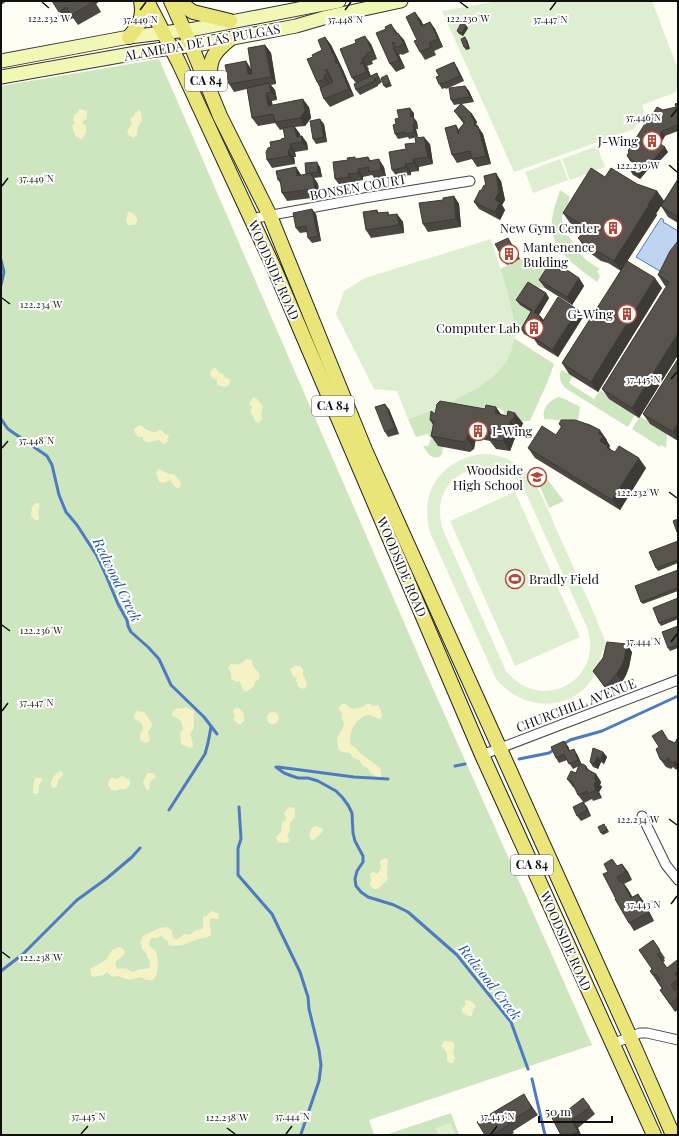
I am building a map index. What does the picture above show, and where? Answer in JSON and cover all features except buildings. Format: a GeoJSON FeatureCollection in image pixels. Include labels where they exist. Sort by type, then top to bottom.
{"type":"FeatureCollection","features":[{"type":"Feature","properties":{"kind":"main road"},"geometry":{"type":"LineString","coordinates":[[130,37],[141,22],[141,1]]}},
{"type":"Feature","properties":{"kind":"main road","name":"WOODSIDE ROAD"},"geometry":{"type":"LineString","coordinates":[[147,1],[172,48],[274,268],[482,755],[654,1135]]}},
{"type":"Feature","properties":{"kind":"main road","name":"WOODSIDE ROAD"},"geometry":{"type":"LineString","coordinates":[[171,1],[239,155],[270,216],[365,450],[673,1135]]}},
{"type":"Feature","properties":{"kind":"main road"},"geometry":{"type":"LineString","coordinates":[[177,1],[193,12],[230,21]]}},
{"type":"Feature","properties":{"kind":"main road","name":"ALAMEDA DE LAS PULGAS"},"geometry":{"type":"LineString","coordinates":[[1,61],[130,37],[195,28],[292,11],[339,1]]}},
{"type":"Feature","properties":{"kind":"main road","name":"ALAMEDA DE LAS PULGAS"},"geometry":{"type":"LineString","coordinates":[[1,77],[142,52],[230,39],[296,26],[327,17],[401,1]]}},
{"type":"Feature","properties":{"kind":"main road"},"geometry":{"type":"LineString","coordinates":[[209,89],[210,64],[212,56],[219,47],[230,39]]}},
{"type":"Feature","properties":{"kind":"main road"},"geometry":{"type":"LineString","coordinates":[[46,52],[49,69]]}},
{"type":"Feature","properties":{"kind":"street","name":"BONSEN COURT"},"geometry":{"type":"LineString","coordinates":[[251,219],[364,198],[470,181]]}},
{"type":"Feature","properties":{"kind":"street","name":"CHURCHILL AVENUE"},"geometry":{"type":"LineString","coordinates":[[482,755],[678,680]]}},
{"type":"Feature","properties":{"kind":"street"},"geometry":{"type":"LineString","coordinates":[[642,816],[666,865],[678,880]]}},
{"type":"Feature","properties":{"kind":"street"},"geometry":{"type":"LineString","coordinates":[[612,1044],[640,1033],[647,1033],[678,1040]]}},
{"type":"Feature","properties":{"kind":"green space"},"geometry":{"type":"Polygon","coordinates":[[[498,1],[652,1],[678,69],[678,87],[676,92],[642,105],[644,112],[634,129],[514,172],[442,11],[498,1]]]}},
{"type":"Feature","properties":{"kind":"green space"},"geometry":{"type":"Polygon","coordinates":[[[159,59],[423,666],[592,1045],[369,1120],[374,1135],[1,1135],[1,86],[159,59]]]}},
{"type":"Feature","properties":{"kind":"green space"},"geometry":{"type":"Polygon","coordinates":[[[597,146],[605,167],[570,180],[562,159],[597,146]]]}},
{"type":"Feature","properties":{"kind":"green space"},"geometry":{"type":"Polygon","coordinates":[[[560,159],[568,180],[533,193],[525,172],[560,159]]]}},
{"type":"Feature","properties":{"kind":"green space"},"geometry":{"type":"Polygon","coordinates":[[[560,190],[570,197],[566,215],[562,215],[562,222],[566,222],[568,232],[566,233],[567,236],[569,236],[575,246],[573,249],[576,252],[578,251],[586,260],[600,269],[597,271],[600,276],[597,282],[566,256],[559,248],[555,240],[552,230],[552,220],[560,190]]]}},
{"type":"Feature","properties":{"kind":"green space"},"geometry":{"type":"Polygon","coordinates":[[[491,239],[510,300],[514,325],[514,337],[510,353],[502,368],[489,380],[456,399],[408,419],[397,391],[374,389],[336,314],[344,291],[365,278],[491,239]]]}},
{"type":"Feature","properties":{"kind":"green space"},"geometry":{"type":"Polygon","coordinates":[[[549,256],[559,266],[545,288],[532,287],[531,312],[514,338],[554,364],[530,421],[506,418],[503,410],[494,408],[443,447],[442,454],[439,457],[431,456],[423,446],[428,446],[431,439],[428,434],[416,437],[408,419],[448,404],[498,372],[507,359],[514,339],[513,318],[500,269],[520,259],[526,261],[549,256]]]}},
{"type":"Feature","properties":{"kind":"green space"},"geometry":{"type":"Polygon","coordinates":[[[561,370],[573,376],[569,383],[594,399],[600,390],[635,415],[628,427],[565,388],[560,380],[561,370]]]}},
{"type":"Feature","properties":{"kind":"green space"},"geometry":{"type":"Polygon","coordinates":[[[558,397],[580,407],[578,422],[544,419],[546,406],[558,397]]]}},
{"type":"Feature","properties":{"kind":"green space"},"geometry":{"type":"Polygon","coordinates":[[[640,416],[667,434],[666,448],[661,445],[660,447],[632,429],[640,416]]]}},
{"type":"Feature","properties":{"kind":"green space"},"geometry":{"type":"Polygon","coordinates":[[[481,454],[504,457],[523,469],[539,490],[608,648],[602,651],[597,670],[587,685],[575,696],[560,702],[543,704],[526,700],[510,692],[496,679],[431,535],[428,520],[427,506],[430,493],[435,482],[443,472],[466,458],[481,454]],[[488,467],[470,470],[461,474],[446,488],[440,507],[440,518],[443,530],[506,671],[521,684],[536,690],[552,690],[567,685],[579,676],[587,662],[590,646],[587,627],[523,487],[519,482],[505,472],[488,467]]]}},
{"type":"Feature","properties":{"kind":"green space"},"geometry":{"type":"Polygon","coordinates":[[[537,475],[547,479],[564,501],[549,508],[536,477],[537,475]]]}},
{"type":"Feature","properties":{"kind":"green space","name":"Bradly Field"},"geometry":{"type":"Polygon","coordinates":[[[515,492],[580,637],[515,666],[450,521],[515,492]]]}},
{"type":"Feature","properties":{"kind":"green space"},"geometry":{"type":"Polygon","coordinates":[[[451,1113],[459,1135],[385,1135],[451,1113]]]}},
{"type":"Feature","properties":{"kind":"green space"},"geometry":{"type":"Polygon","coordinates":[[[451,1123],[455,1135],[438,1135],[436,1128],[451,1123]]]}},
{"type":"Feature","properties":{"kind":"sand"},"geometry":{"type":"Polygon","coordinates":[[[79,109],[87,111],[87,119],[82,123],[86,126],[86,133],[82,139],[75,136],[72,126],[75,123],[73,120],[74,115],[78,113],[79,109]]]}},
{"type":"Feature","properties":{"kind":"sand"},"geometry":{"type":"Polygon","coordinates":[[[139,110],[141,112],[142,120],[138,127],[137,135],[133,138],[127,131],[132,124],[130,119],[139,110]]]}},
{"type":"Feature","properties":{"kind":"sand"},"geometry":{"type":"Polygon","coordinates":[[[128,212],[133,213],[137,218],[137,222],[134,225],[128,225],[126,221],[128,212]]]}},
{"type":"Feature","properties":{"kind":"sand"},"geometry":{"type":"Polygon","coordinates":[[[216,368],[219,373],[223,374],[225,378],[229,379],[230,384],[226,387],[217,385],[217,380],[212,378],[210,372],[216,368]]]}},
{"type":"Feature","properties":{"kind":"sand"},"geometry":{"type":"Polygon","coordinates":[[[253,397],[263,406],[261,415],[262,419],[258,423],[255,421],[250,412],[253,407],[249,404],[253,397]]]}},
{"type":"Feature","properties":{"kind":"sand"},"geometry":{"type":"Polygon","coordinates":[[[139,425],[153,432],[161,430],[168,435],[168,441],[164,444],[159,440],[149,442],[143,440],[143,437],[139,437],[135,433],[134,429],[139,425]]]}},
{"type":"Feature","properties":{"kind":"sand"},"geometry":{"type":"Polygon","coordinates":[[[159,469],[169,474],[174,474],[181,483],[180,487],[175,487],[170,480],[164,483],[159,482],[156,472],[159,469]]]}},
{"type":"Feature","properties":{"kind":"sand"},"geometry":{"type":"Polygon","coordinates":[[[36,503],[39,503],[38,520],[35,520],[31,516],[32,507],[36,503]]]}},
{"type":"Feature","properties":{"kind":"sand"},"geometry":{"type":"Polygon","coordinates":[[[246,659],[252,660],[253,666],[260,674],[259,679],[255,682],[254,686],[246,692],[243,690],[240,682],[236,682],[231,678],[231,673],[228,668],[231,664],[239,664],[246,659]]]}},
{"type":"Feature","properties":{"kind":"sand"},"geometry":{"type":"Polygon","coordinates":[[[295,666],[300,666],[303,669],[303,674],[307,683],[305,689],[297,686],[298,683],[295,681],[297,678],[293,676],[290,669],[295,666]]]}},
{"type":"Feature","properties":{"kind":"sand"},"geometry":{"type":"Polygon","coordinates":[[[344,703],[352,709],[370,704],[373,706],[378,705],[381,710],[382,717],[380,719],[368,715],[356,722],[350,736],[351,745],[380,768],[380,778],[370,773],[368,768],[363,766],[359,760],[353,758],[350,753],[342,752],[338,749],[337,739],[344,725],[342,713],[338,708],[344,703]]]}},
{"type":"Feature","properties":{"kind":"sand"},"geometry":{"type":"Polygon","coordinates":[[[185,707],[194,711],[194,728],[190,734],[193,747],[190,748],[181,744],[180,733],[183,729],[182,724],[181,721],[172,715],[176,709],[182,709],[185,707]]]}},
{"type":"Feature","properties":{"kind":"sand"},"geometry":{"type":"Polygon","coordinates":[[[235,708],[239,708],[244,714],[244,721],[241,724],[238,724],[233,719],[235,717],[233,711],[235,708]]]}},
{"type":"Feature","properties":{"kind":"sand"},"geometry":{"type":"Polygon","coordinates":[[[137,711],[144,712],[152,723],[152,726],[148,732],[150,740],[146,743],[140,740],[140,734],[143,729],[142,724],[134,718],[137,711]]]}},
{"type":"Feature","properties":{"kind":"sand"},"geometry":{"type":"Polygon","coordinates":[[[271,712],[275,712],[279,718],[275,724],[271,724],[267,720],[267,716],[271,712]]]}},
{"type":"Feature","properties":{"kind":"sand"},"geometry":{"type":"Polygon","coordinates":[[[60,771],[63,775],[58,780],[57,786],[54,788],[51,786],[52,779],[60,771]]]}},
{"type":"Feature","properties":{"kind":"sand"},"geometry":{"type":"Polygon","coordinates":[[[147,773],[153,773],[156,777],[150,782],[149,790],[147,790],[143,782],[147,773]]]}},
{"type":"Feature","properties":{"kind":"sand"},"geometry":{"type":"Polygon","coordinates":[[[122,776],[130,780],[130,785],[126,789],[116,791],[112,790],[108,785],[109,780],[112,778],[117,779],[122,776]]]}},
{"type":"Feature","properties":{"kind":"sand"},"geometry":{"type":"Polygon","coordinates":[[[35,778],[43,779],[39,785],[39,792],[36,794],[33,793],[35,778]]]}},
{"type":"Feature","properties":{"kind":"sand"},"geometry":{"type":"Polygon","coordinates":[[[289,807],[295,808],[295,817],[290,823],[290,830],[287,836],[290,840],[286,843],[278,842],[276,837],[281,832],[282,822],[285,821],[286,818],[284,813],[289,807]]]}},
{"type":"Feature","properties":{"kind":"sand"},"geometry":{"type":"Polygon","coordinates":[[[316,826],[322,828],[323,830],[313,840],[309,835],[312,828],[316,826]]]}},
{"type":"Feature","properties":{"kind":"sand"},"geometry":{"type":"Polygon","coordinates":[[[385,858],[388,859],[388,879],[378,889],[374,889],[370,885],[370,874],[373,872],[377,874],[379,872],[381,867],[380,861],[385,858]]]}},
{"type":"Feature","properties":{"kind":"sand"},"geometry":{"type":"Polygon","coordinates":[[[211,911],[219,914],[218,919],[211,918],[210,920],[210,936],[177,946],[169,945],[167,940],[161,935],[150,940],[149,945],[157,955],[158,963],[155,978],[153,980],[146,980],[141,977],[129,980],[118,976],[112,977],[107,972],[103,975],[94,977],[91,975],[90,969],[106,960],[112,950],[120,947],[125,953],[116,961],[116,967],[118,969],[127,969],[133,972],[140,969],[149,968],[150,966],[147,954],[142,949],[142,945],[140,943],[143,936],[164,927],[167,927],[172,931],[173,938],[175,939],[184,934],[189,935],[196,930],[203,928],[203,918],[211,911]]]}},
{"type":"Feature","properties":{"kind":"sand"},"geometry":{"type":"Polygon","coordinates":[[[465,1000],[471,1001],[476,1006],[473,1010],[472,1016],[462,1012],[462,1008],[465,1006],[465,1000]]]}},
{"type":"Feature","properties":{"kind":"sand"},"geometry":{"type":"Polygon","coordinates":[[[445,1041],[453,1042],[455,1045],[453,1052],[455,1059],[453,1063],[447,1061],[447,1053],[441,1045],[445,1041]]]}},
{"type":"Feature","properties":{"kind":"water"},"geometry":{"type":"Polygon","coordinates":[[[661,218],[664,220],[663,222],[678,231],[678,253],[665,274],[636,257],[661,218]]]}},
{"type":"Feature","properties":{"kind":"waterway","name":"Redwood Creek"},"geometry":{"type":"LineString","coordinates":[[1,260],[4,272],[1,285]]}},
{"type":"Feature","properties":{"kind":"waterway","name":"Redwood Creek"},"geometry":{"type":"LineString","coordinates":[[1,419],[8,429],[47,456],[52,465],[59,495],[66,512],[77,525],[97,556],[118,604],[127,620],[131,632],[159,659],[171,685],[204,717],[217,734]]}},
{"type":"Feature","properties":{"kind":"waterway"},"geometry":{"type":"LineString","coordinates":[[562,745],[570,740],[602,731],[678,696]]}},
{"type":"Feature","properties":{"kind":"waterway","name":"Redwood Creek"},"geometry":{"type":"LineString","coordinates":[[169,810],[205,754],[211,727]]}},
{"type":"Feature","properties":{"kind":"waterway"},"geometry":{"type":"LineString","coordinates":[[519,759],[549,753],[555,749]]}},
{"type":"Feature","properties":{"kind":"waterway"},"geometry":{"type":"LineString","coordinates":[[455,766],[465,764]]}},
{"type":"Feature","properties":{"kind":"waterway","name":"Redwood Creek"},"geometry":{"type":"LineString","coordinates":[[276,767],[284,773],[292,776],[318,781],[336,791],[342,797],[352,813],[355,841],[363,856],[363,862],[357,871],[355,879],[356,886],[368,897],[394,905],[408,912],[457,955],[511,1022],[528,1069]]}},
{"type":"Feature","properties":{"kind":"waterway"},"geometry":{"type":"LineString","coordinates":[[278,767],[354,777],[388,779]]}},
{"type":"Feature","properties":{"kind":"waterway"},"geometry":{"type":"LineString","coordinates":[[239,807],[241,839],[238,848],[238,875],[272,914],[300,972],[308,997],[309,1009],[319,1050],[321,1065],[319,1081],[301,1134]]}},
{"type":"Feature","properties":{"kind":"waterway","name":"Redwood Creek"},"geometry":{"type":"LineString","coordinates":[[1,971],[23,954],[77,900],[106,879],[132,857],[140,848]]}},
{"type":"Feature","properties":{"kind":"waterway","name":"Redwood Creek"},"geometry":{"type":"LineString","coordinates":[[532,1079],[545,1135]]}},
{"type":"Feature","properties":{"kind":"place","name":"J-Wing"},"geometry":{"type":"Point","coordinates":[652,141]}},
{"type":"Feature","properties":{"kind":"place","name":"New Gym Center"},"geometry":{"type":"Point","coordinates":[613,228]}},
{"type":"Feature","properties":{"kind":"place","name":"Mantenence Bulding"},"geometry":{"type":"Point","coordinates":[509,254]}},
{"type":"Feature","properties":{"kind":"place","name":"G-Wing"},"geometry":{"type":"Point","coordinates":[627,314]}},
{"type":"Feature","properties":{"kind":"place","name":"Computer Lab"},"geometry":{"type":"Point","coordinates":[534,328]}},
{"type":"Feature","properties":{"kind":"place","name":"I-Wing"},"geometry":{"type":"Point","coordinates":[478,431]}},
{"type":"Feature","properties":{"kind":"place","name":"Woodside High School"},"geometry":{"type":"Point","coordinates":[537,477]}},
{"type":"Feature","properties":{"kind":"place","name":"Bradly Field"},"geometry":{"type":"Point","coordinates":[515,579]}}]}
